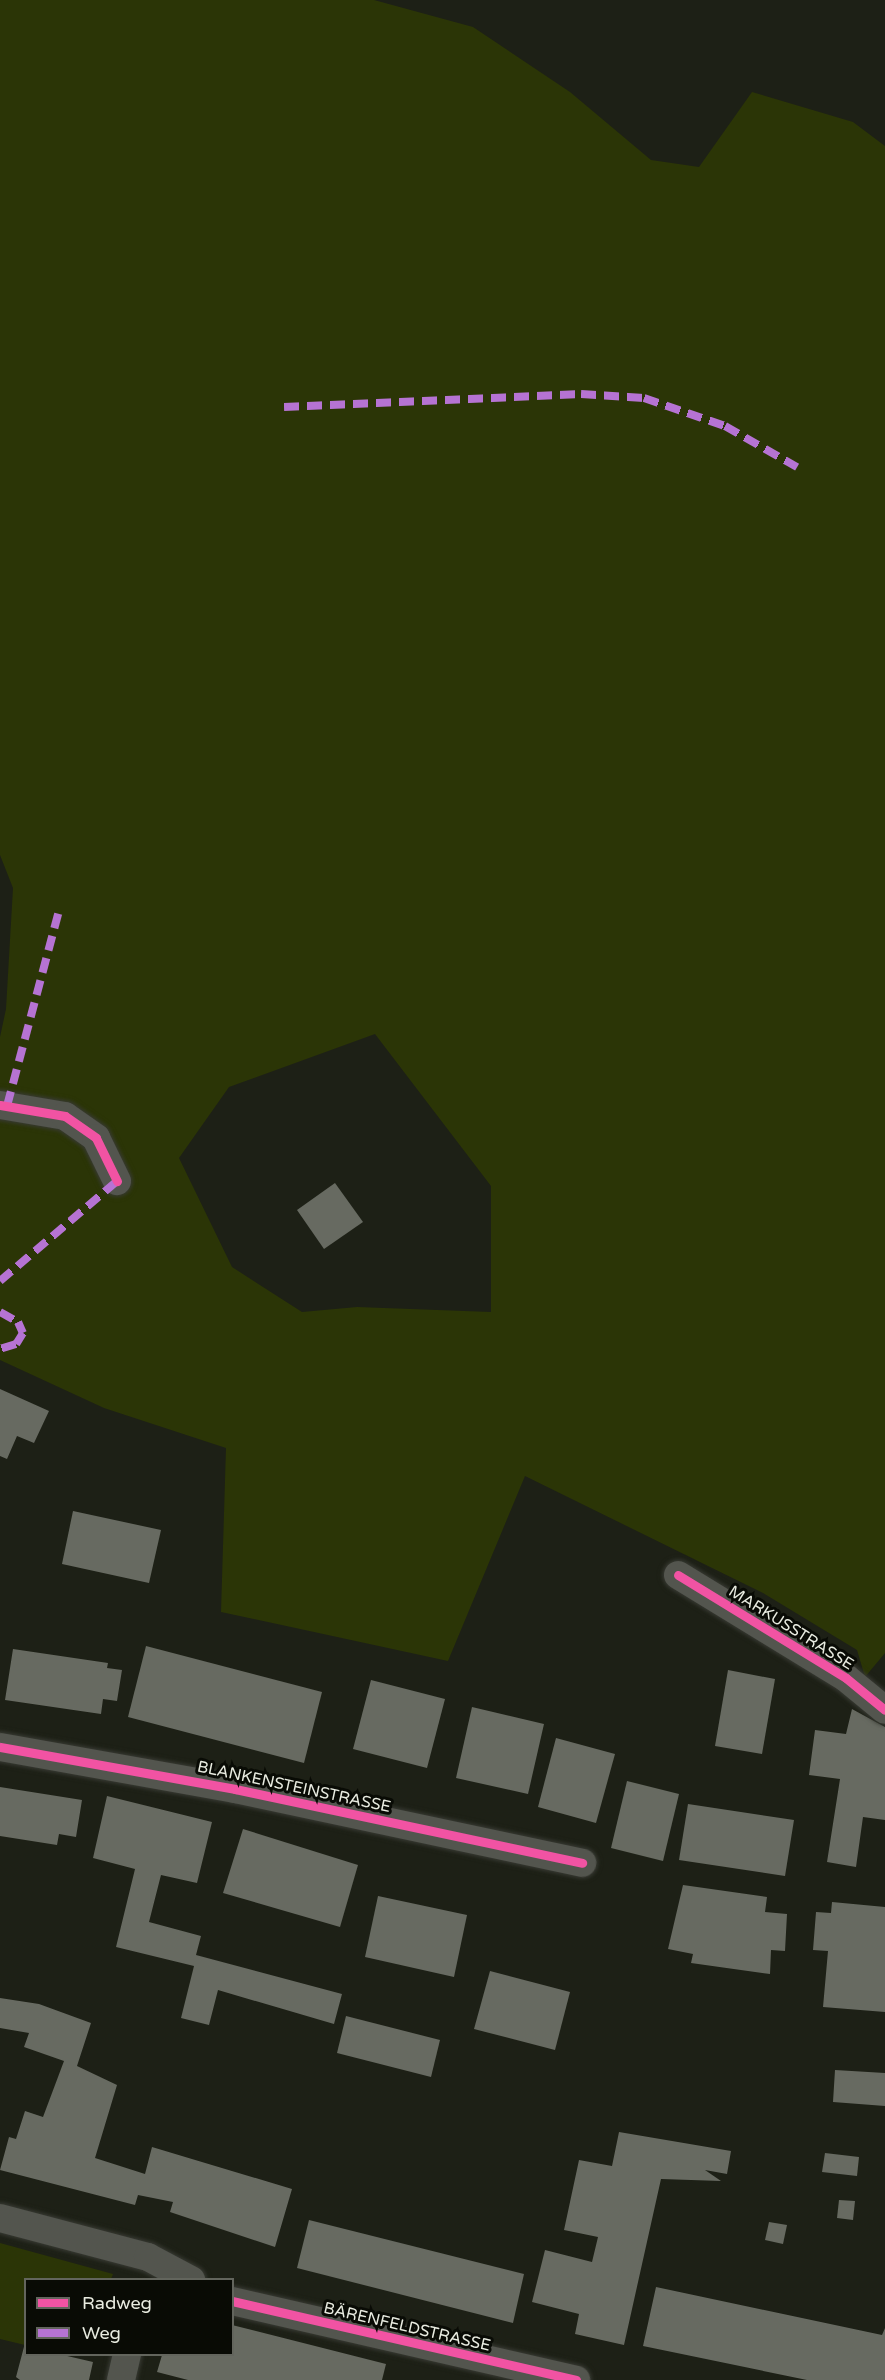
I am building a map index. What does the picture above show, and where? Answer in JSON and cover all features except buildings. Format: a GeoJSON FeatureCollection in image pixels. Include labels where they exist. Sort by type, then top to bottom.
{"type":"FeatureCollection","features":[{"type":"Feature","properties":{"kind":"street"},"geometry":{"type":"LineString","coordinates":[[0,1105],[65,1116],[96,1138],[117,1181]]}},
{"type":"Feature","properties":{"kind":"street","name":"MARKUSSTRASSE"},"geometry":{"type":"LineString","coordinates":[[678,1575],[846,1678],[885,1710]]}},
{"type":"Feature","properties":{"kind":"street","name":"BLANKENSTEINSTRASSE"},"geometry":{"type":"LineString","coordinates":[[0,1747],[235,1789],[582,1863]]}},
{"type":"Feature","properties":{"kind":"street"},"geometry":{"type":"LineString","coordinates":[[0,2218],[146,2268],[184,2278]]}},
{"type":"Feature","properties":{"kind":"street","name":"BÄRENFELDSTRASSE"},"geometry":{"type":"LineString","coordinates":[[234,2301],[576,2380]]}},
{"type":"Feature","properties":{"kind":"street"},"geometry":{"type":"LineString","coordinates":[[121,2380],[127,2356]]}},
{"type":"Feature","properties":{"kind":"green space"},"geometry":{"type":"Polygon","coordinates":[[[0,0],[374,0],[473,27],[570,92],[651,160],[699,167],[752,92],[853,122],[885,146],[885,1653],[865,1677],[857,1650],[763,1593],[525,1476],[448,1661],[221,1612],[226,1448],[104,1408],[0,1360],[0,1037],[6,1009],[13,888],[0,855],[0,0]],[[375,1034],[229,1087],[179,1158],[232,1267],[302,1312],[357,1307],[491,1312],[491,1186],[375,1034]]]}},
{"type":"Feature","properties":{"kind":"green space"},"geometry":{"type":"Polygon","coordinates":[[[0,2243],[113,2274],[111,2278],[24,2278],[24,2345],[0,2339],[0,2243]]]}},
{"type":"Feature","properties":{"kind":"marked path"},"geometry":{"type":"LineString","coordinates":[[284,407],[581,394],[644,398],[725,426],[797,467]]}},
{"type":"Feature","properties":{"kind":"marked path"},"geometry":{"type":"LineString","coordinates":[[7,1106],[60,907]]}},
{"type":"Feature","properties":{"kind":"marked path"},"geometry":{"type":"LineString","coordinates":[[0,1281],[117,1181]]}},
{"type":"Feature","properties":{"kind":"marked path"},"geometry":{"type":"LineString","coordinates":[[0,1312],[18,1322],[23,1333],[16,1344],[0,1349]]}},
{"type":"Feature","properties":{"kind":"cycle path"},"geometry":{"type":"LineString","coordinates":[[0,1105],[65,1116],[96,1138],[117,1181]]}},
{"type":"Feature","properties":{"kind":"cycle path"},"geometry":{"type":"LineString","coordinates":[[678,1575],[846,1678],[885,1710]]}},
{"type":"Feature","properties":{"kind":"cycle path"},"geometry":{"type":"LineString","coordinates":[[0,1747],[235,1789],[582,1863]]}},
{"type":"Feature","properties":{"kind":"cycle path"},"geometry":{"type":"LineString","coordinates":[[234,2301],[576,2380]]}}]}
